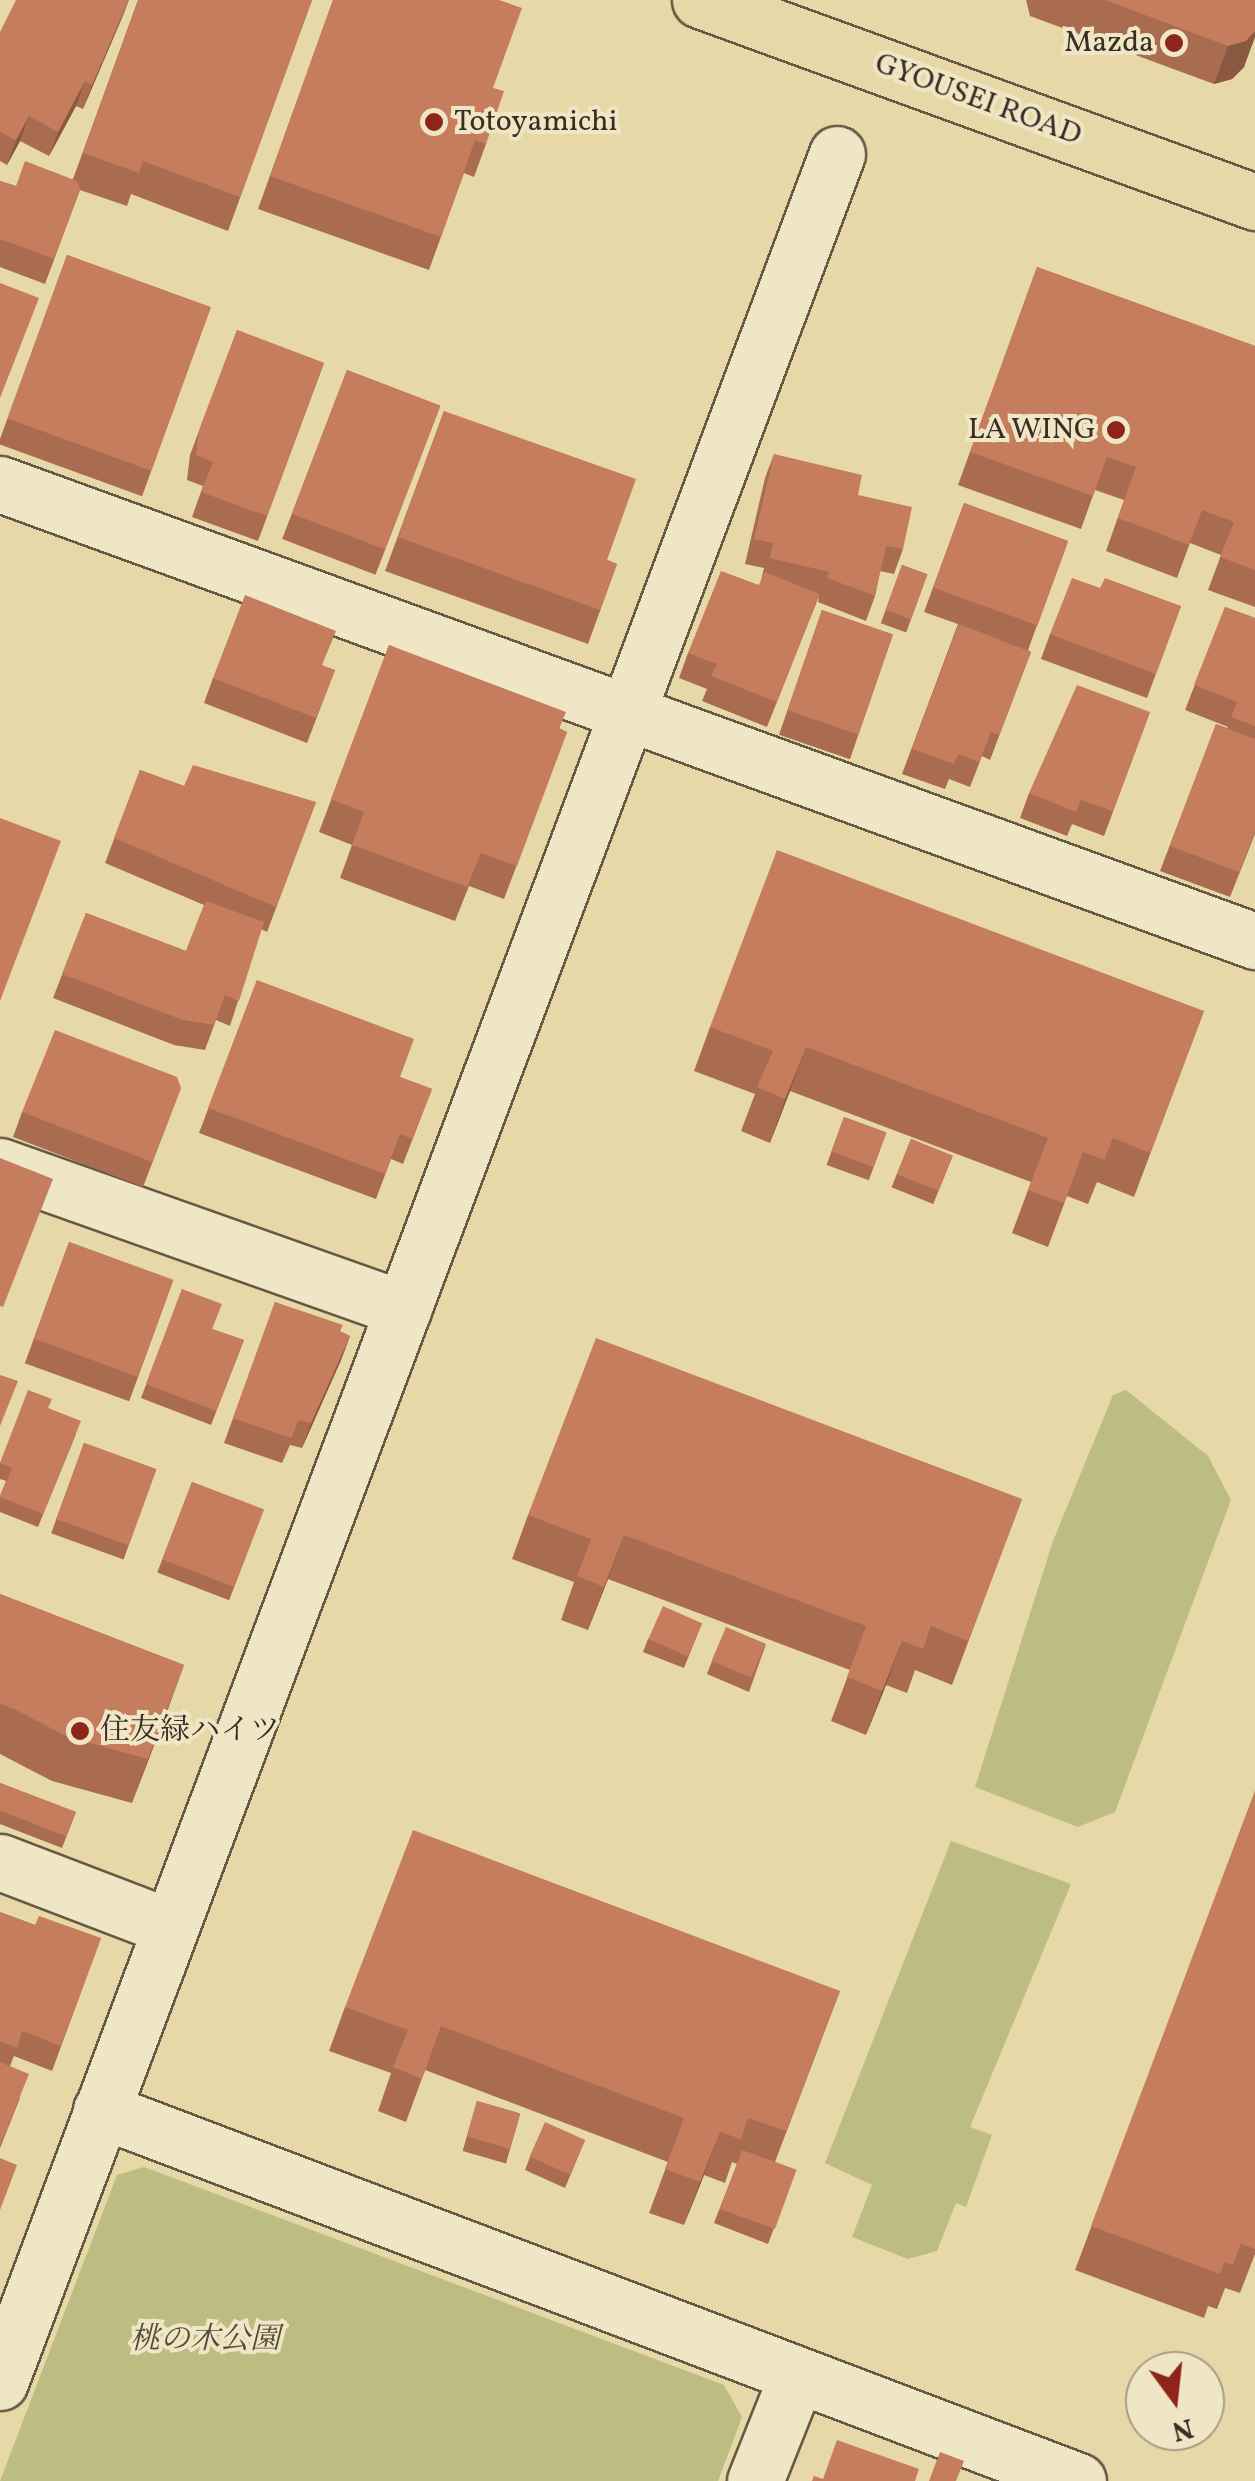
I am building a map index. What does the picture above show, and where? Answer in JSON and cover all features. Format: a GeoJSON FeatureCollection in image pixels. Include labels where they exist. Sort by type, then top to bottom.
{"type":"FeatureCollection","features":[{"type":"Feature","properties":{"kind":"highway","name":"GYOUSEI ROAD"},"geometry":{"type":"LineString","coordinates":[[700,0],[1255,202]]}},
{"type":"Feature","properties":{"kind":"street"},"geometry":{"type":"LineString","coordinates":[[0,2382],[837,154]]}},
{"type":"Feature","properties":{"kind":"street"},"geometry":{"type":"LineString","coordinates":[[0,484],[1255,941]]}},
{"type":"Feature","properties":{"kind":"street"},"geometry":{"type":"LineString","coordinates":[[0,1166],[403,1308]]}},
{"type":"Feature","properties":{"kind":"street"},"geometry":{"type":"LineString","coordinates":[[0,1862],[170,1926]]}},
{"type":"Feature","properties":{"kind":"street"},"geometry":{"type":"LineString","coordinates":[[102,2110],[796,2378],[1078,2481]]}},
{"type":"Feature","properties":{"kind":"street"},"geometry":{"type":"LineString","coordinates":[[755,2481],[796,2378]]}},
{"type":"Feature","properties":{"kind":"green space"},"geometry":{"type":"Polygon","coordinates":[[[1126,1390],[1208,1456],[1231,1500],[1115,1812],[1078,1827],[975,1787],[1053,1541],[1113,1395],[1126,1390]]]}},
{"type":"Feature","properties":{"kind":"green space"},"geometry":{"type":"Polygon","coordinates":[[[951,1841],[1071,1884],[970,2127],[992,2135],[966,2207],[956,2203],[937,2251],[908,2259],[852,2237],[872,2185],[825,2163],[951,1841]]]}},
{"type":"Feature","properties":{"kind":"green space","name":"桃の木公園"},"geometry":{"type":"Polygon","coordinates":[[[144,2167],[724,2385],[742,2417],[718,2481],[0,2481],[117,2175],[144,2167]]]}},
{"type":"Feature","properties":{"kind":"building"},"geometry":{"type":"Polygon","coordinates":[[[16,0],[128,0],[92,85],[85,81],[58,132],[29,116],[16,140],[0,132],[0,32],[16,0]]]}},
{"type":"Feature","properties":{"kind":"building"},"geometry":{"type":"Polygon","coordinates":[[[138,0],[312,0],[240,197],[143,161],[139,173],[83,153],[138,0]]]}},
{"type":"Feature","properties":{"kind":"building"},"geometry":{"type":"Polygon","coordinates":[[[333,0],[499,0],[522,8],[493,88],[504,91],[486,144],[475,140],[441,237],[270,176],[333,0]]]}},
{"type":"Feature","properties":{"kind":"building"},"geometry":{"type":"Polygon","coordinates":[[[1105,0],[1255,0],[1255,31],[1246,41],[1228,46],[1105,0]]]}},
{"type":"Feature","properties":{"kind":"building"},"geometry":{"type":"Polygon","coordinates":[[[25,161],[77,181],[80,189],[54,259],[0,239],[0,181],[16,186],[25,161]]]}},
{"type":"Feature","properties":{"kind":"building"},"geometry":{"type":"Polygon","coordinates":[[[67,255],[211,307],[151,471],[7,419],[67,255]]]}},
{"type":"Feature","properties":{"kind":"building"},"geometry":{"type":"Polygon","coordinates":[[[1037,267],[1255,346],[1255,570],[1220,557],[1234,522],[1202,510],[1189,545],[1118,518],[1136,467],[1107,457],[1093,496],[970,452],[1037,267]]]}},
{"type":"Feature","properties":{"kind":"building"},"geometry":{"type":"Polygon","coordinates":[[[0,283],[39,298],[0,398],[0,283]]]}},
{"type":"Feature","properties":{"kind":"building"},"geometry":{"type":"Polygon","coordinates":[[[237,330],[324,363],[267,516],[201,492],[213,462],[196,455],[199,430],[237,330]]]}},
{"type":"Feature","properties":{"kind":"building"},"geometry":{"type":"Polygon","coordinates":[[[347,370],[440,406],[385,550],[292,514],[347,370]]]}},
{"type":"Feature","properties":{"kind":"building"},"geometry":{"type":"Polygon","coordinates":[[[444,411],[636,479],[607,560],[617,564],[600,610],[398,537],[444,411]]]}},
{"type":"Feature","properties":{"kind":"building"},"geometry":{"type":"Polygon","coordinates":[[[774,454],[862,475],[858,495],[912,507],[903,549],[886,546],[875,596],[827,578],[829,572],[770,558],[773,543],[754,539],[774,454]]]}},
{"type":"Feature","properties":{"kind":"building"},"geometry":{"type":"Polygon","coordinates":[[[964,503],[1068,541],[1038,626],[933,588],[964,503]]]}},
{"type":"Feature","properties":{"kind":"building"},"geometry":{"type":"Polygon","coordinates":[[[902,565],[927,574],[911,619],[886,610],[902,565]]]}},
{"type":"Feature","properties":{"kind":"building"},"geometry":{"type":"Polygon","coordinates":[[[721,571],[759,585],[765,572],[819,594],[777,702],[711,676],[717,664],[688,653],[721,571]]]}},
{"type":"Feature","properties":{"kind":"building"},"geometry":{"type":"Polygon","coordinates":[[[1072,578],[1100,588],[1105,578],[1181,606],[1156,674],[1050,634],[1072,578]]]}},
{"type":"Feature","properties":{"kind":"building"},"geometry":{"type":"Polygon","coordinates":[[[245,595],[336,631],[322,665],[335,670],[316,718],[213,678],[245,595]]]}},
{"type":"Feature","properties":{"kind":"building"},"geometry":{"type":"Polygon","coordinates":[[[1225,607],[1255,618],[1255,726],[1231,717],[1237,702],[1194,685],[1225,607]]]}},
{"type":"Feature","properties":{"kind":"building"},"geometry":{"type":"Polygon","coordinates":[[[822,610],[893,634],[858,735],[787,710],[822,610]]]}},
{"type":"Feature","properties":{"kind":"building"},"geometry":{"type":"Polygon","coordinates":[[[959,624],[1031,652],[999,735],[991,732],[979,762],[958,754],[954,764],[912,749],[959,624]]]}},
{"type":"Feature","properties":{"kind":"building"},"geometry":{"type":"Polygon","coordinates":[[[389,645],[566,712],[559,729],[567,732],[517,866],[481,853],[467,887],[352,845],[364,812],[331,799],[389,645]]]}},
{"type":"Feature","properties":{"kind":"building"},"geometry":{"type":"Polygon","coordinates":[[[1077,685],[1150,712],[1113,811],[1081,800],[1076,812],[1029,793],[1077,685]]]}},
{"type":"Feature","properties":{"kind":"building"},"geometry":{"type":"Polygon","coordinates":[[[1216,724],[1255,739],[1255,832],[1239,872],[1170,846],[1216,724]]]}},
{"type":"Feature","properties":{"kind":"building"},"geometry":{"type":"Polygon","coordinates":[[[193,765],[316,802],[276,907],[114,838],[140,770],[184,786],[193,765]]]}},
{"type":"Feature","properties":{"kind":"building"},"geometry":{"type":"Polygon","coordinates":[[[0,818],[61,841],[0,1001],[0,818]]]}},
{"type":"Feature","properties":{"kind":"building"},"geometry":{"type":"Polygon","coordinates":[[[777,850],[1204,1011],[1150,1153],[1113,1138],[1104,1160],[1083,1152],[1064,1203],[1028,1190],[1048,1138],[806,1047],[785,1099],[757,1087],[773,1051],[710,1027],[777,850]]]}},
{"type":"Feature","properties":{"kind":"building"},"geometry":{"type":"Polygon","coordinates":[[[206,901],[264,922],[239,1001],[225,995],[214,1025],[183,1020],[62,974],[86,913],[186,951],[206,901]]]}},
{"type":"Feature","properties":{"kind":"building"},"geometry":{"type":"Polygon","coordinates":[[[257,980],[414,1039],[400,1077],[432,1089],[412,1139],[400,1134],[385,1174],[208,1108],[257,980]]]}},
{"type":"Feature","properties":{"kind":"building"},"geometry":{"type":"Polygon","coordinates":[[[55,1030],[177,1077],[181,1088],[152,1162],[22,1112],[55,1030]]]}},
{"type":"Feature","properties":{"kind":"building"},"geometry":{"type":"Polygon","coordinates":[[[844,1117],[886,1132],[874,1167],[831,1152],[844,1117]]]}},
{"type":"Feature","properties":{"kind":"building"},"geometry":{"type":"Polygon","coordinates":[[[911,1139],[953,1156],[938,1191],[897,1174],[911,1139]]]}},
{"type":"Feature","properties":{"kind":"building"},"geometry":{"type":"Polygon","coordinates":[[[0,1158],[53,1179],[3,1307],[0,1306],[0,1158]]]}},
{"type":"Feature","properties":{"kind":"building"},"geometry":{"type":"Polygon","coordinates":[[[69,1242],[173,1280],[138,1377],[34,1339],[69,1242]]]}},
{"type":"Feature","properties":{"kind":"building"},"geometry":{"type":"Polygon","coordinates":[[[182,1289],[222,1304],[212,1329],[244,1340],[216,1411],[146,1384],[182,1289]]]}},
{"type":"Feature","properties":{"kind":"building"},"geometry":{"type":"Polygon","coordinates":[[[275,1302],[343,1325],[340,1331],[350,1336],[311,1423],[299,1420],[291,1438],[233,1418],[275,1302]]]}},
{"type":"Feature","properties":{"kind":"building"},"geometry":{"type":"Polygon","coordinates":[[[596,1338],[1022,1499],[968,1641],[931,1626],[923,1649],[902,1641],[882,1691],[847,1677],[866,1626],[624,1535],[604,1587],[577,1576],[591,1539],[528,1515],[596,1338]]]}},
{"type":"Feature","properties":{"kind":"building"},"geometry":{"type":"Polygon","coordinates":[[[0,1375],[18,1381],[0,1426],[0,1375]]]}},
{"type":"Feature","properties":{"kind":"building"},"geometry":{"type":"Polygon","coordinates":[[[28,1390],[52,1399],[48,1408],[81,1421],[43,1514],[0,1497],[12,1468],[0,1463],[28,1390]]]}},
{"type":"Feature","properties":{"kind":"building"},"geometry":{"type":"Polygon","coordinates":[[[84,1443],[156,1469],[129,1545],[56,1519],[84,1443]]]}},
{"type":"Feature","properties":{"kind":"building"},"geometry":{"type":"Polygon","coordinates":[[[192,1482],[264,1510],[234,1587],[162,1559],[192,1482]]]}},
{"type":"Feature","properties":{"kind":"building"},"geometry":{"type":"Polygon","coordinates":[[[0,1594],[184,1665],[148,1759],[68,1737],[0,1704],[0,1594]]]}},
{"type":"Feature","properties":{"kind":"building"},"geometry":{"type":"Polygon","coordinates":[[[663,1606],[702,1623],[688,1656],[648,1639],[663,1606]]]}},
{"type":"Feature","properties":{"kind":"building"},"geometry":{"type":"Polygon","coordinates":[[[726,1627],[766,1644],[751,1678],[712,1661],[726,1627]]]}},
{"type":"Feature","properties":{"kind":"building"},"geometry":{"type":"Polygon","coordinates":[[[0,1783],[76,1812],[66,1836],[0,1811],[0,1783]]]}},
{"type":"Feature","properties":{"kind":"building"},"geometry":{"type":"Polygon","coordinates":[[[1255,1791],[1255,2249],[1241,2244],[1233,2265],[1224,2262],[1220,2274],[1091,2226],[1255,1791]]]}},
{"type":"Feature","properties":{"kind":"building"},"geometry":{"type":"Polygon","coordinates":[[[413,1830],[840,1991],[786,2131],[748,2118],[741,2139],[720,2132],[700,2182],[665,2169],[684,2118],[441,2026],[422,2079],[393,2067],[408,2030],[345,2007],[413,1830]]]}},
{"type":"Feature","properties":{"kind":"building"},"geometry":{"type":"Polygon","coordinates":[[[0,1912],[35,1925],[39,1916],[101,1938],[61,2046],[22,2031],[17,2048],[0,2041],[0,1912]]]}},
{"type":"Feature","properties":{"kind":"building"},"geometry":{"type":"Polygon","coordinates":[[[0,2062],[29,2074],[0,2145],[0,2062]]]}},
{"type":"Feature","properties":{"kind":"building"},"geometry":{"type":"Polygon","coordinates":[[[477,2101],[520,2113],[510,2149],[467,2137],[477,2101]]]}},
{"type":"Feature","properties":{"kind":"building"},"geometry":{"type":"Polygon","coordinates":[[[545,2122],[585,2140],[570,2175],[530,2157],[545,2122]]]}},
{"type":"Feature","properties":{"kind":"building"},"geometry":{"type":"Polygon","coordinates":[[[742,2150],[797,2170],[775,2229],[720,2209],[742,2150]]]}},
{"type":"Feature","properties":{"kind":"building"},"geometry":{"type":"Polygon","coordinates":[[[0,2158],[17,2165],[0,2210],[0,2158]]]}},
{"type":"Feature","properties":{"kind":"building"},"geometry":{"type":"Polygon","coordinates":[[[837,2440],[919,2469],[915,2481],[812,2481],[814,2476],[823,2479],[837,2440]]]}},
{"type":"Feature","properties":{"kind":"building"},"geometry":{"type":"Polygon","coordinates":[[[940,2452],[964,2461],[956,2481],[929,2481],[940,2452]]]}},
{"type":"Feature","properties":{"kind":"place","name":"Mazda"},"geometry":{"type":"Point","coordinates":[1174,43]}},
{"type":"Feature","properties":{"kind":"place","name":"Totoyamichi"},"geometry":{"type":"Point","coordinates":[434,122]}},
{"type":"Feature","properties":{"kind":"place","name":"LA WING"},"geometry":{"type":"Point","coordinates":[1116,430]}},
{"type":"Feature","properties":{"kind":"place","name":"住友緑ハイツ"},"geometry":{"type":"Point","coordinates":[80,1731]}}]}
